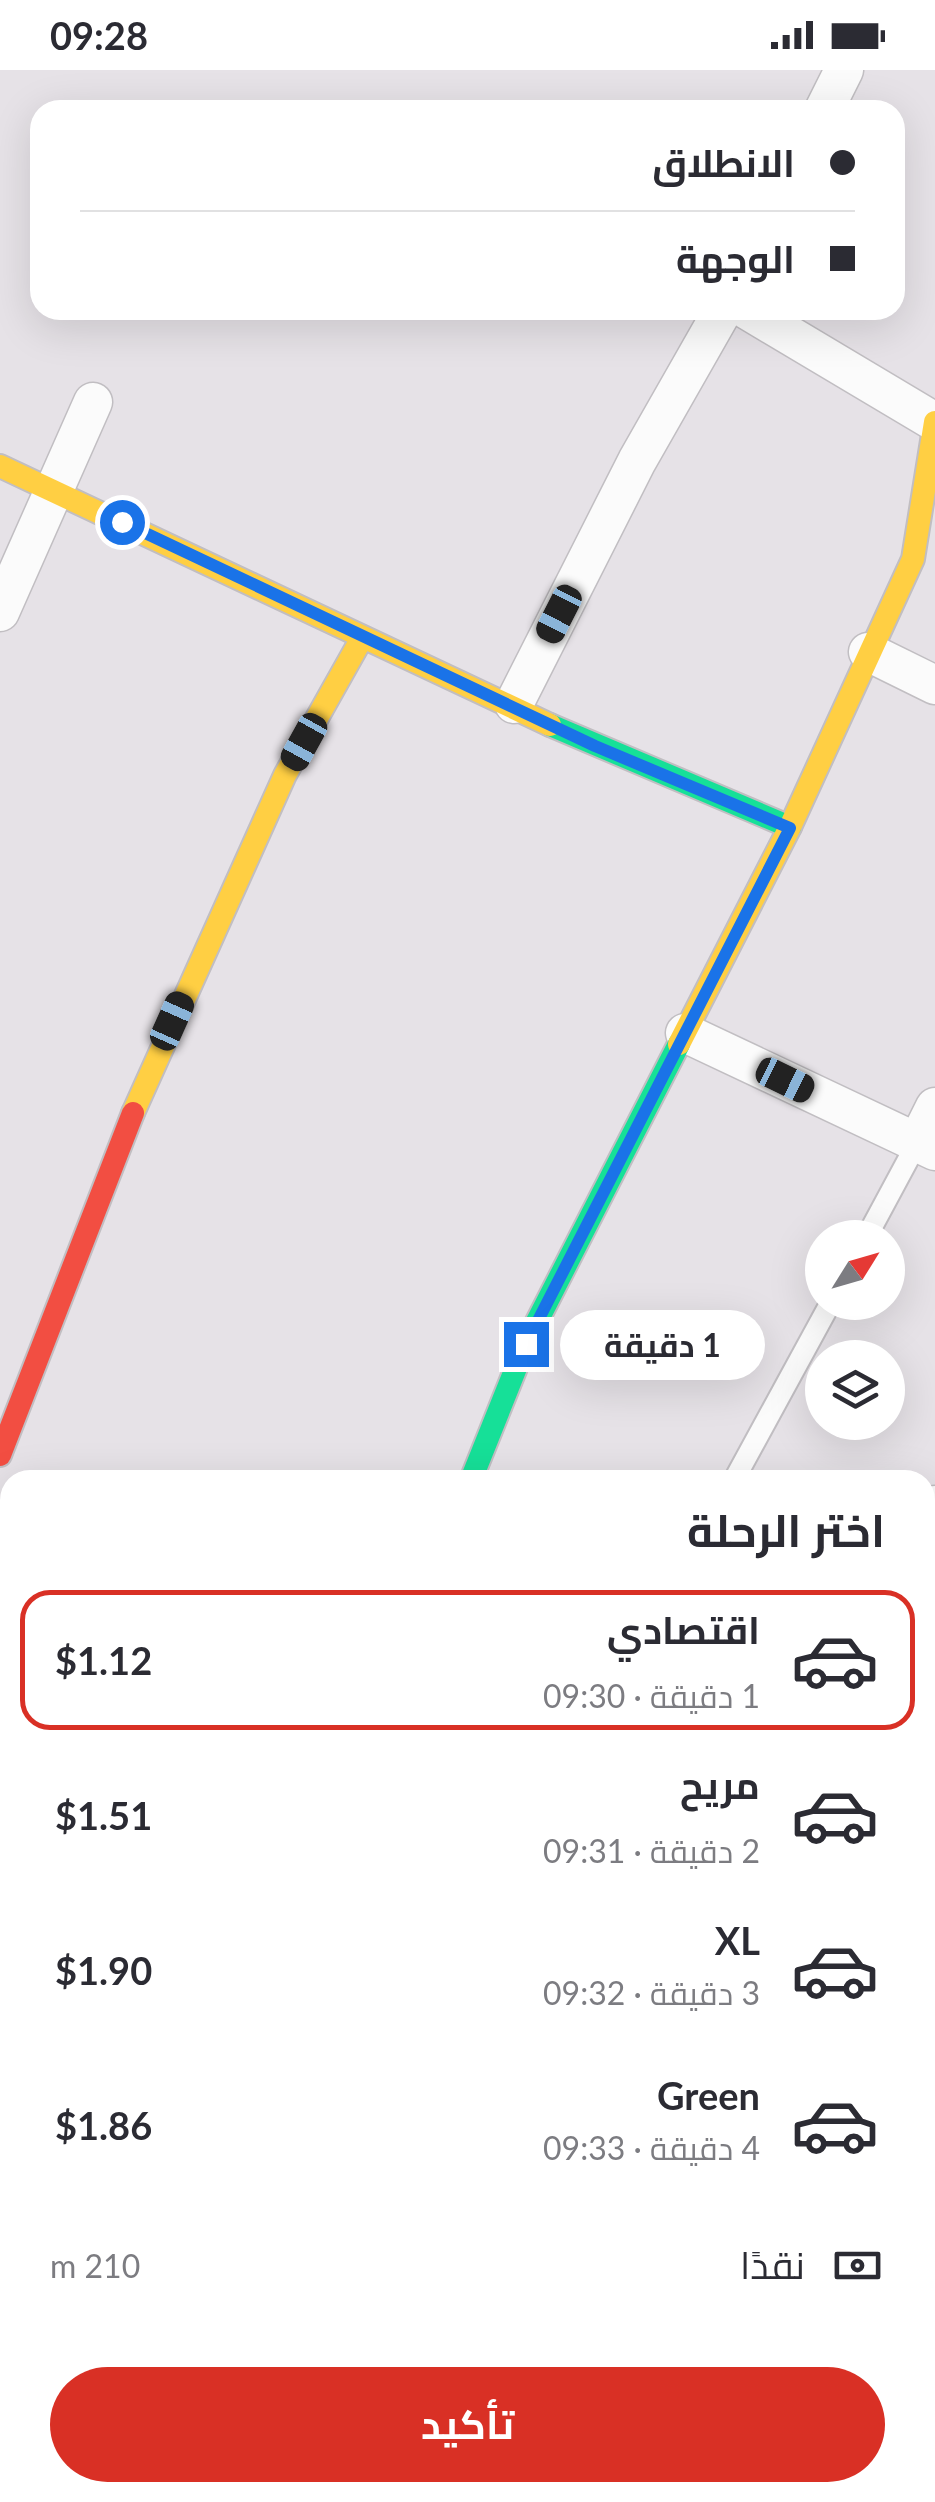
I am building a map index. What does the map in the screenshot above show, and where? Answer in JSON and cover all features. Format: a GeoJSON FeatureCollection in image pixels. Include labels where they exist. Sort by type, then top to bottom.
{"type":"FeatureCollection","features":[{"type":"Feature","properties":{"kind":"street"},"geometry":{"type":"LineString","coordinates":[[829,100],[844,70]]}},
{"type":"Feature","properties":{"kind":"street"},"geometry":{"type":"LineString","coordinates":[[514,704],[637,461],[717,320]]}},
{"type":"Feature","properties":{"kind":"street"},"geometry":{"type":"LineString","coordinates":[[475,1470],[526,1344],[790,828],[913,559],[935,422],[764,320]]}},
{"type":"Feature","properties":{"kind":"street"},"geometry":{"type":"LineString","coordinates":[[0,612],[93,402]]}},
{"type":"Feature","properties":{"kind":"street"},"geometry":{"type":"LineString","coordinates":[[0,466],[362,638],[514,704],[595,746],[790,828]]}},
{"type":"Feature","properties":{"kind":"street"},"geometry":{"type":"LineString","coordinates":[[0,1454],[170,1025],[285,775],[362,638]]}},
{"type":"Feature","properties":{"kind":"street"},"geometry":{"type":"LineString","coordinates":[[868,652],[935,685]]}},
{"type":"Feature","properties":{"kind":"street"},"geometry":{"type":"LineString","coordinates":[[685,1033],[926,1147],[935,1107]]}},
{"type":"Feature","properties":{"kind":"lane"},"geometry":{"type":"LineString","coordinates":[[878,1220],[926,1147]]}},
{"type":"Feature","properties":{"kind":"lane"},"geometry":{"type":"LineString","coordinates":[[739,1470],[820,1320]]}},
{"type":"Feature","properties":{"kind":"traffic: fast"},"geometry":{"type":"LineString","coordinates":[[550,725],[790,827]]}},
{"type":"Feature","properties":{"kind":"traffic: fast"},"geometry":{"type":"LineString","coordinates":[[475,1470],[526,1343],[679,1044]]}},
{"type":"Feature","properties":{"kind":"traffic: slow"},"geometry":{"type":"LineString","coordinates":[[679,1044],[790,827],[913,559],[935,422]]}},
{"type":"Feature","properties":{"kind":"traffic: slow"},"geometry":{"type":"LineString","coordinates":[[0,466],[550,725]]}},
{"type":"Feature","properties":{"kind":"traffic: slow"},"geometry":{"type":"LineString","coordinates":[[133,1113],[285,775],[362,638]]}},
{"type":"Feature","properties":{"kind":"traffic: jam"},"geometry":{"type":"LineString","coordinates":[[0,1455],[133,1113]]}},
{"type":"Feature","properties":{"kind":"route"},"geometry":{"type":"LineString","coordinates":[[122,522],[362,638],[514,704],[595,746],[790,828],[526,1344]]}}]}
